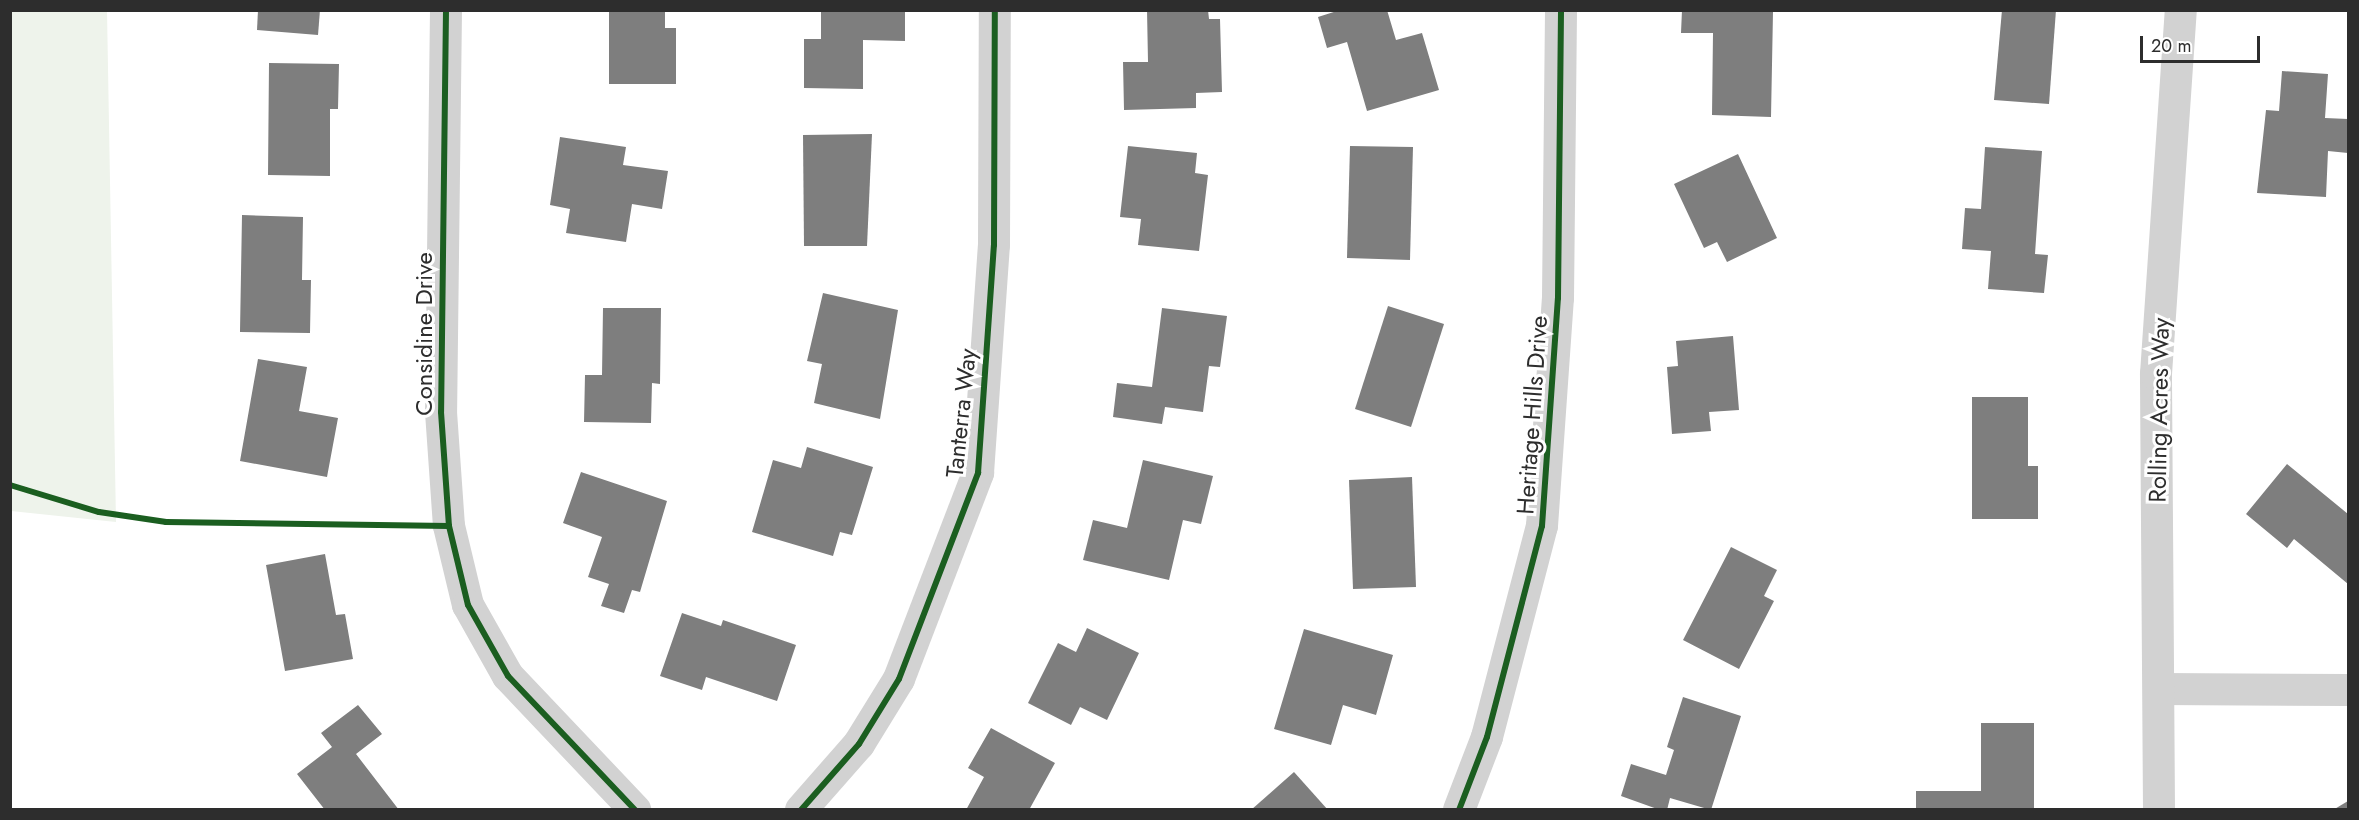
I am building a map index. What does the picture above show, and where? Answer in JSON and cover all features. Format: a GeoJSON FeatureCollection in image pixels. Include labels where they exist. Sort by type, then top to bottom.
{"type":"FeatureCollection","features":[{"type":"Feature","properties":{"kind":"street","name":"Considine Drive"},"geometry":{"type":"LineString","coordinates":[[446,10],[441,412],[449,526],[468,605],[508,676],[635,810]]}},
{"type":"Feature","properties":{"kind":"street","name":"Tanterra Way"},"geometry":{"type":"LineString","coordinates":[[801,810],[859,744],[899,679],[978,473],[994,245],[995,10]]}},
{"type":"Feature","properties":{"kind":"street","name":"Heritage Hills Drive"},"geometry":{"type":"LineString","coordinates":[[1459,810],[1487,737],[1542,526],[1558,298],[1561,10]]}},
{"type":"Feature","properties":{"kind":"street","name":"Rolling Acres Way"},"geometry":{"type":"LineString","coordinates":[[2160,810],[2156,374],[2181,10]]}},
{"type":"Feature","properties":{"kind":"street"},"geometry":{"type":"LineString","coordinates":[[2159,689],[2349,690]]}},
{"type":"Feature","properties":{"kind":"shaded area"},"geometry":{"type":"Polygon","coordinates":[[[11,10],[107,11],[116,522],[11,511],[11,10]]]}},
{"type":"Feature","properties":{"kind":"building"},"geometry":{"type":"Polygon","coordinates":[[[258,10],[320,10],[318,35],[257,30],[258,10]]]}},
{"type":"Feature","properties":{"kind":"building"},"geometry":{"type":"Polygon","coordinates":[[[609,10],[665,10],[665,28],[676,28],[676,84],[609,84],[609,10]]]}},
{"type":"Feature","properties":{"kind":"building"},"geometry":{"type":"Polygon","coordinates":[[[821,10],[905,10],[905,41],[863,40],[863,89],[804,88],[804,39],[821,39],[821,10]]]}},
{"type":"Feature","properties":{"kind":"building"},"geometry":{"type":"Polygon","coordinates":[[[1147,10],[1208,10],[1209,19],[1220,19],[1222,92],[1196,93],[1196,108],[1124,110],[1123,62],[1148,62],[1147,10]]]}},
{"type":"Feature","properties":{"kind":"building"},"geometry":{"type":"Polygon","coordinates":[[[1340,10],[1387,10],[1396,40],[1422,33],[1439,90],[1367,111],[1347,42],[1327,48],[1318,17],[1340,10]]]}},
{"type":"Feature","properties":{"kind":"building"},"geometry":{"type":"Polygon","coordinates":[[[1682,10],[1773,12],[1771,117],[1712,115],[1713,33],[1681,33],[1682,10]]]}},
{"type":"Feature","properties":{"kind":"building"},"geometry":{"type":"Polygon","coordinates":[[[2002,10],[2056,10],[2049,104],[1994,100],[2002,10]]]}},
{"type":"Feature","properties":{"kind":"building"},"geometry":{"type":"Polygon","coordinates":[[[269,63],[339,64],[338,109],[330,109],[330,176],[268,175],[269,63]]]}},
{"type":"Feature","properties":{"kind":"building"},"geometry":{"type":"Polygon","coordinates":[[[2282,71],[2328,74],[2325,118],[2348,119],[2348,153],[2328,151],[2326,197],[2257,193],[2266,110],[2279,111],[2282,71]]]}},
{"type":"Feature","properties":{"kind":"building"},"geometry":{"type":"Polygon","coordinates":[[[872,134],[867,246],[804,246],[803,135],[872,134]]]}},
{"type":"Feature","properties":{"kind":"building"},"geometry":{"type":"Polygon","coordinates":[[[560,137],[626,147],[623,165],[668,171],[662,209],[632,204],[626,242],[566,233],[570,209],[550,205],[560,137]]]}},
{"type":"Feature","properties":{"kind":"building"},"geometry":{"type":"Polygon","coordinates":[[[1128,146],[1197,153],[1195,173],[1208,175],[1199,251],[1138,245],[1141,219],[1120,217],[1128,146]]]}},
{"type":"Feature","properties":{"kind":"building"},"geometry":{"type":"Polygon","coordinates":[[[1350,146],[1413,147],[1410,260],[1347,258],[1350,146]]]}},
{"type":"Feature","properties":{"kind":"building"},"geometry":{"type":"Polygon","coordinates":[[[1985,147],[2042,151],[2035,254],[2048,255],[2044,293],[1988,289],[1991,251],[1962,249],[1965,208],[1981,209],[1985,147]]]}},
{"type":"Feature","properties":{"kind":"building"},"geometry":{"type":"Polygon","coordinates":[[[1738,154],[1777,238],[1727,262],[1717,242],[1704,248],[1674,184],[1738,154]]]}},
{"type":"Feature","properties":{"kind":"building"},"geometry":{"type":"Polygon","coordinates":[[[242,215],[303,217],[302,280],[311,280],[310,333],[240,332],[242,215]]]}},
{"type":"Feature","properties":{"kind":"building"},"geometry":{"type":"Polygon","coordinates":[[[823,293],[898,310],[880,419],[814,403],[822,364],[807,361],[823,293]]]}},
{"type":"Feature","properties":{"kind":"building"},"geometry":{"type":"Polygon","coordinates":[[[1388,306],[1444,324],[1411,427],[1355,409],[1388,306]]]}},
{"type":"Feature","properties":{"kind":"building"},"geometry":{"type":"Polygon","coordinates":[[[603,308],[661,308],[660,384],[652,383],[651,423],[584,422],[585,375],[602,375],[603,308]]]}},
{"type":"Feature","properties":{"kind":"building"},"geometry":{"type":"Polygon","coordinates":[[[1162,308],[1227,316],[1220,367],[1209,366],[1203,412],[1165,407],[1162,424],[1113,417],[1117,383],[1152,387],[1162,308]]]}},
{"type":"Feature","properties":{"kind":"building"},"geometry":{"type":"Polygon","coordinates":[[[1733,336],[1739,410],[1709,412],[1711,431],[1672,434],[1667,367],[1678,366],[1676,341],[1733,336]]]}},
{"type":"Feature","properties":{"kind":"building"},"geometry":{"type":"Polygon","coordinates":[[[258,359],[307,367],[299,411],[338,418],[327,477],[240,461],[258,359]]]}},
{"type":"Feature","properties":{"kind":"building"},"geometry":{"type":"Polygon","coordinates":[[[1972,397],[2028,397],[2028,466],[2038,466],[2038,519],[1972,519],[1972,397]]]}},
{"type":"Feature","properties":{"kind":"building"},"geometry":{"type":"Polygon","coordinates":[[[807,447],[873,467],[852,535],[840,532],[833,556],[752,532],[773,460],[801,468],[807,447]]]}},
{"type":"Feature","properties":{"kind":"building"},"geometry":{"type":"Polygon","coordinates":[[[1143,460],[1213,476],[1201,524],[1183,520],[1169,580],[1083,560],[1093,520],[1127,528],[1143,460]]]}},
{"type":"Feature","properties":{"kind":"building"},"geometry":{"type":"Polygon","coordinates":[[[2287,464],[2348,514],[2348,584],[2294,539],[2287,548],[2246,514],[2287,464]]]}},
{"type":"Feature","properties":{"kind":"building"},"geometry":{"type":"Polygon","coordinates":[[[581,472],[667,501],[640,592],[632,590],[624,613],[601,606],[609,584],[588,577],[602,537],[563,523],[581,472]]]}},
{"type":"Feature","properties":{"kind":"building"},"geometry":{"type":"Polygon","coordinates":[[[1412,477],[1416,587],[1353,589],[1349,480],[1412,477]]]}},
{"type":"Feature","properties":{"kind":"building"},"geometry":{"type":"Polygon","coordinates":[[[1731,547],[1777,570],[1764,596],[1774,601],[1739,669],[1683,640],[1731,547]]]}},
{"type":"Feature","properties":{"kind":"building"},"geometry":{"type":"Polygon","coordinates":[[[325,554],[336,615],[345,614],[353,659],[285,671],[266,565],[325,554]]]}},
{"type":"Feature","properties":{"kind":"building"},"geometry":{"type":"Polygon","coordinates":[[[682,613],[721,626],[723,620],[796,645],[777,701],[706,677],[702,690],[660,676],[682,613]]]}},
{"type":"Feature","properties":{"kind":"building"},"geometry":{"type":"Polygon","coordinates":[[[1087,628],[1139,653],[1107,720],[1080,707],[1071,725],[1028,703],[1058,643],[1076,652],[1087,628]]]}},
{"type":"Feature","properties":{"kind":"building"},"geometry":{"type":"Polygon","coordinates":[[[1304,629],[1393,655],[1376,715],[1343,705],[1331,745],[1274,729],[1304,629]]]}},
{"type":"Feature","properties":{"kind":"building"},"geometry":{"type":"Polygon","coordinates":[[[1683,697],[1741,716],[1711,810],[1670,798],[1667,810],[1660,810],[1621,796],[1631,764],[1666,775],[1674,750],[1667,747],[1683,697]]]}},
{"type":"Feature","properties":{"kind":"building"},"geometry":{"type":"Polygon","coordinates":[[[358,705],[382,734],[356,754],[399,810],[325,810],[297,774],[332,747],[321,733],[358,705]]]}},
{"type":"Feature","properties":{"kind":"building"},"geometry":{"type":"Polygon","coordinates":[[[1981,723],[2034,723],[2034,810],[1916,810],[1916,791],[1981,791],[1981,723]]]}},
{"type":"Feature","properties":{"kind":"building"},"geometry":{"type":"Polygon","coordinates":[[[991,728],[1055,763],[1029,810],[966,810],[984,777],[968,768],[991,728]]]}},
{"type":"Feature","properties":{"kind":"building"},"geometry":{"type":"Polygon","coordinates":[[[1294,772],[1328,810],[1251,810],[1294,772]]]}},
{"type":"Feature","properties":{"kind":"building"},"geometry":{"type":"Polygon","coordinates":[[[2348,801],[2348,810],[2333,810],[2348,801]]]}},
{"type":"Feature","properties":{"kind":"cycle path"},"geometry":{"type":"LineString","coordinates":[[446,10],[441,412],[449,526],[468,605],[508,676],[635,810]]}},
{"type":"Feature","properties":{"kind":"cycle path"},"geometry":{"type":"LineString","coordinates":[[801,810],[859,744],[899,679],[978,473],[994,245],[995,10]]}},
{"type":"Feature","properties":{"kind":"cycle path"},"geometry":{"type":"LineString","coordinates":[[1459,810],[1487,737],[1542,526],[1558,298],[1561,10]]}},
{"type":"Feature","properties":{"kind":"cycle path"},"geometry":{"type":"LineString","coordinates":[[10,485],[99,512],[166,522],[449,526]]}}]}
